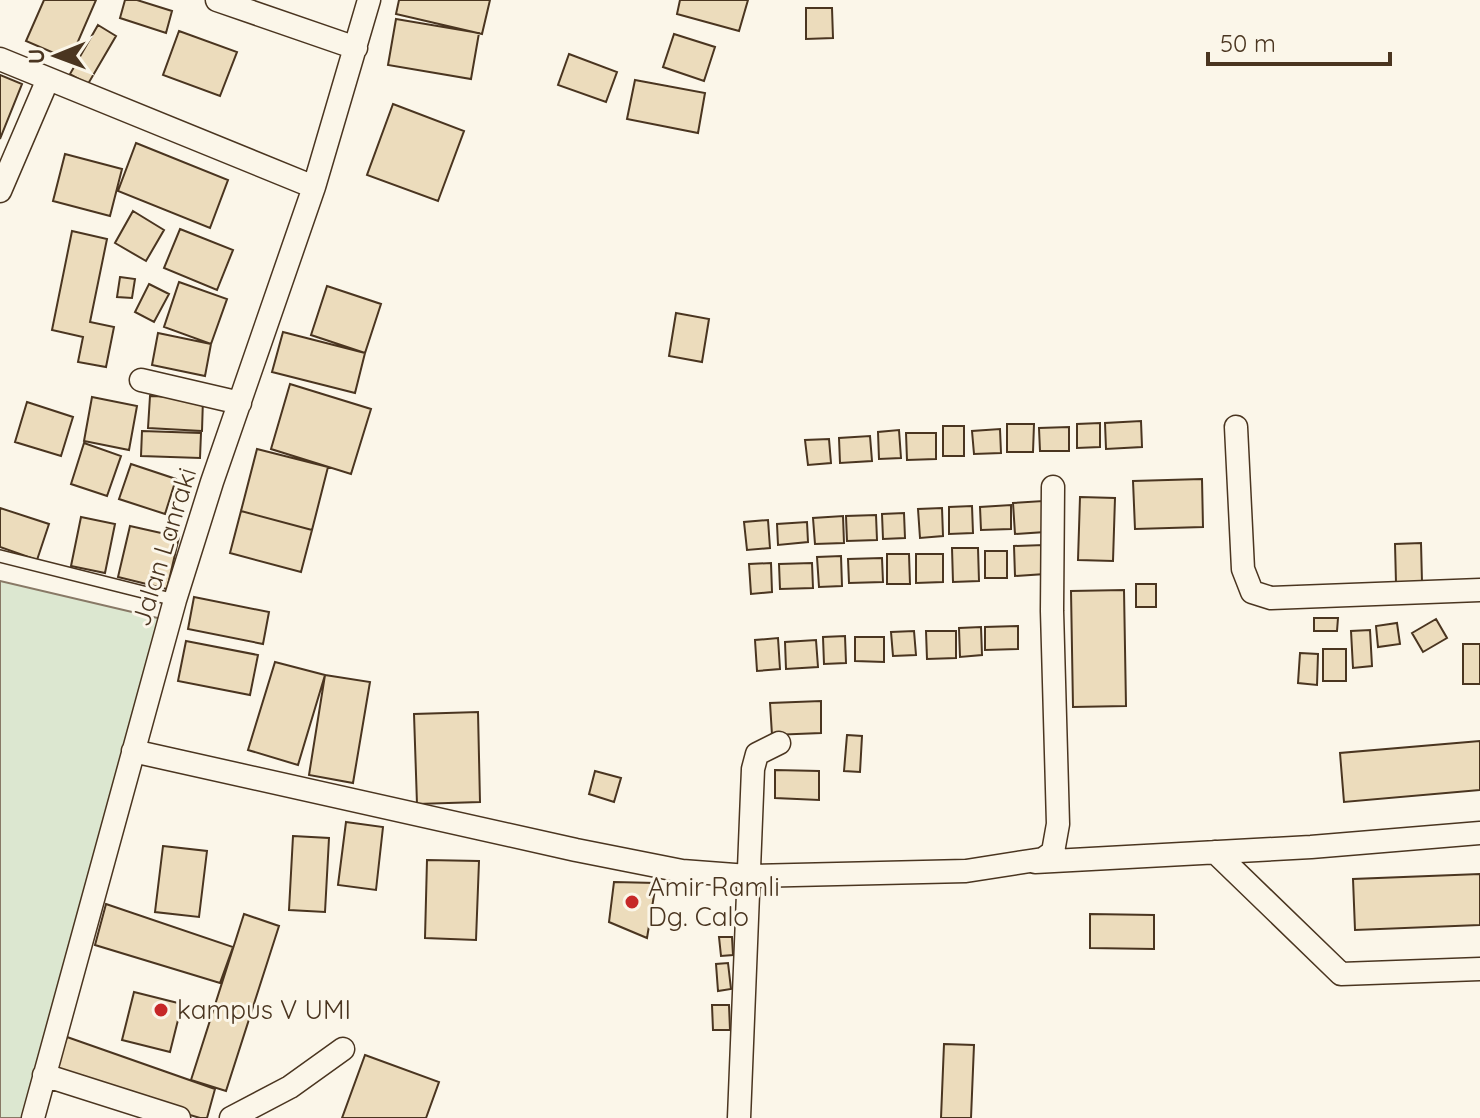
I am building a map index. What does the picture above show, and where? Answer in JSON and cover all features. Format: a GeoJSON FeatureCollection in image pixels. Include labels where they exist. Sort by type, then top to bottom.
{"type":"FeatureCollection","features":[{"type":"Feature","properties":{"kind":"street"},"geometry":{"type":"LineString","coordinates":[[217,0],[356,48]]}},
{"type":"Feature","properties":{"kind":"street","name":"Jalan Lanraki"},"geometry":{"type":"LineString","coordinates":[[33,1118],[175,600],[314,187],[369,0]]}},
{"type":"Feature","properties":{"kind":"street"},"geometry":{"type":"LineString","coordinates":[[0,59],[314,187]]}},
{"type":"Feature","properties":{"kind":"street"},"geometry":{"type":"LineString","coordinates":[[0,191],[48,79]]}},
{"type":"Feature","properties":{"kind":"street"},"geometry":{"type":"LineString","coordinates":[[141,380],[240,403]]}},
{"type":"Feature","properties":{"kind":"street"},"geometry":{"type":"LineString","coordinates":[[1236,427],[1243,569],[1252,592],[1271,598],[1480,590]]}},
{"type":"Feature","properties":{"kind":"street"},"geometry":{"type":"LineString","coordinates":[[1030,862],[1043,859],[1053,852],[1058,824],[1052,611],[1053,487]]}},
{"type":"Feature","properties":{"kind":"street"},"geometry":{"type":"LineString","coordinates":[[739,1118],[755,758],[762,750],[779,743]]}},
{"type":"Feature","properties":{"kind":"street"},"geometry":{"type":"LineString","coordinates":[[133,751],[576,850],[682,871],[748,876],[966,871],[1030,862],[1311,847],[1480,833]]}},
{"type":"Feature","properties":{"kind":"street"},"geometry":{"type":"LineString","coordinates":[[1215,852],[1341,974],[1480,969]]}},
{"type":"Feature","properties":{"kind":"street"},"geometry":{"type":"LineString","coordinates":[[231,1118],[290,1087],[343,1049]]}},
{"type":"Feature","properties":{"kind":"street"},"geometry":{"type":"LineString","coordinates":[[44,1075],[179,1118]]}},
{"type":"Feature","properties":{"kind":"lane"},"geometry":{"type":"LineString","coordinates":[[0,556],[175,600]]}},
{"type":"Feature","properties":{"kind":"green space"},"geometry":{"type":"Polygon","coordinates":[[[0,581],[179,623],[29,1118],[0,1118],[0,581]]]}},
{"type":"Feature","properties":{"kind":"building"},"geometry":{"type":"Polygon","coordinates":[[[44,0],[96,0],[70,60],[26,41],[44,0]]]}},
{"type":"Feature","properties":{"kind":"building"},"geometry":{"type":"Polygon","coordinates":[[[125,0],[137,0],[172,11],[166,33],[120,18],[125,0]]]}},
{"type":"Feature","properties":{"kind":"building"},"geometry":{"type":"Polygon","coordinates":[[[399,0],[490,0],[482,34],[396,14],[399,0]]]}},
{"type":"Feature","properties":{"kind":"building"},"geometry":{"type":"Polygon","coordinates":[[[680,0],[748,0],[739,31],[677,14],[680,0]]]}},
{"type":"Feature","properties":{"kind":"building"},"geometry":{"type":"Polygon","coordinates":[[[806,8],[832,8],[833,38],[806,39],[806,8]]]}},
{"type":"Feature","properties":{"kind":"building"},"geometry":{"type":"Polygon","coordinates":[[[396,19],[479,33],[471,79],[388,65],[396,19]]]}},
{"type":"Feature","properties":{"kind":"building"},"geometry":{"type":"Polygon","coordinates":[[[98,25],[116,36],[88,84],[70,74],[98,25]]]}},
{"type":"Feature","properties":{"kind":"building"},"geometry":{"type":"Polygon","coordinates":[[[179,31],[237,52],[220,96],[163,75],[179,31]]]}},
{"type":"Feature","properties":{"kind":"building"},"geometry":{"type":"Polygon","coordinates":[[[674,34],[715,47],[704,81],[663,67],[674,34]]]}},
{"type":"Feature","properties":{"kind":"building"},"geometry":{"type":"Polygon","coordinates":[[[569,54],[617,72],[606,102],[558,85],[569,54]]]}},
{"type":"Feature","properties":{"kind":"building"},"geometry":{"type":"Polygon","coordinates":[[[0,75],[22,84],[0,139],[0,75]]]}},
{"type":"Feature","properties":{"kind":"building"},"geometry":{"type":"Polygon","coordinates":[[[635,80],[705,93],[698,133],[627,119],[635,80]]]}},
{"type":"Feature","properties":{"kind":"building"},"geometry":{"type":"Polygon","coordinates":[[[393,104],[464,131],[438,201],[367,175],[393,104]]]}},
{"type":"Feature","properties":{"kind":"building"},"geometry":{"type":"Polygon","coordinates":[[[136,143],[228,180],[210,228],[118,191],[136,143]]]}},
{"type":"Feature","properties":{"kind":"building"},"geometry":{"type":"Polygon","coordinates":[[[65,154],[122,169],[110,216],[53,201],[65,154]]]}},
{"type":"Feature","properties":{"kind":"building"},"geometry":{"type":"Polygon","coordinates":[[[133,211],[164,230],[146,261],[115,243],[133,211]]]}},
{"type":"Feature","properties":{"kind":"building"},"geometry":{"type":"Polygon","coordinates":[[[180,229],[233,250],[217,290],[164,268],[180,229]]]}},
{"type":"Feature","properties":{"kind":"building"},"geometry":{"type":"Polygon","coordinates":[[[72,231],[107,239],[90,322],[114,327],[106,367],[78,362],[83,337],[52,330],[72,231]]]}},
{"type":"Feature","properties":{"kind":"building"},"geometry":{"type":"Polygon","coordinates":[[[120,277],[135,279],[132,298],[117,297],[120,277]]]}},
{"type":"Feature","properties":{"kind":"building"},"geometry":{"type":"Polygon","coordinates":[[[179,282],[227,299],[211,344],[164,327],[179,282]]]}},
{"type":"Feature","properties":{"kind":"building"},"geometry":{"type":"Polygon","coordinates":[[[149,284],[169,294],[154,322],[135,312],[149,284]]]}},
{"type":"Feature","properties":{"kind":"building"},"geometry":{"type":"Polygon","coordinates":[[[327,286],[381,304],[365,353],[311,335],[327,286]]]}},
{"type":"Feature","properties":{"kind":"building"},"geometry":{"type":"Polygon","coordinates":[[[676,313],[709,319],[702,362],[669,356],[676,313]]]}},
{"type":"Feature","properties":{"kind":"building"},"geometry":{"type":"Polygon","coordinates":[[[283,332],[365,353],[355,393],[272,372],[283,332]]]}},
{"type":"Feature","properties":{"kind":"building"},"geometry":{"type":"Polygon","coordinates":[[[158,333],[211,344],[205,376],[152,365],[158,333]]]}},
{"type":"Feature","properties":{"kind":"building"},"geometry":{"type":"Polygon","coordinates":[[[290,384],[371,409],[351,474],[271,449],[290,384]]]}},
{"type":"Feature","properties":{"kind":"building"},"geometry":{"type":"Polygon","coordinates":[[[150,396],[203,398],[202,431],[148,428],[150,396]]]}},
{"type":"Feature","properties":{"kind":"building"},"geometry":{"type":"Polygon","coordinates":[[[92,397],[137,406],[129,450],[84,441],[92,397]]]}},
{"type":"Feature","properties":{"kind":"building"},"geometry":{"type":"Polygon","coordinates":[[[27,402],[73,417],[61,456],[15,442],[27,402]]]}},
{"type":"Feature","properties":{"kind":"building"},"geometry":{"type":"Polygon","coordinates":[[[1141,421],[1142,447],[1106,449],[1105,423],[1141,421]]]}},
{"type":"Feature","properties":{"kind":"building"},"geometry":{"type":"Polygon","coordinates":[[[1100,423],[1100,447],[1077,448],[1077,424],[1100,423]]]}},
{"type":"Feature","properties":{"kind":"building"},"geometry":{"type":"Polygon","coordinates":[[[1007,424],[1034,424],[1033,452],[1007,452],[1007,424]]]}},
{"type":"Feature","properties":{"kind":"building"},"geometry":{"type":"Polygon","coordinates":[[[943,426],[964,426],[964,456],[943,456],[943,426]]]}},
{"type":"Feature","properties":{"kind":"building"},"geometry":{"type":"Polygon","coordinates":[[[1069,427],[1069,451],[1040,451],[1039,428],[1069,427]]]}},
{"type":"Feature","properties":{"kind":"building"},"geometry":{"type":"Polygon","coordinates":[[[1000,429],[1001,453],[974,454],[972,431],[1000,429]]]}},
{"type":"Feature","properties":{"kind":"building"},"geometry":{"type":"Polygon","coordinates":[[[899,430],[901,458],[879,459],[878,432],[899,430]]]}},
{"type":"Feature","properties":{"kind":"building"},"geometry":{"type":"Polygon","coordinates":[[[142,431],[201,433],[200,458],[141,456],[142,431]]]}},
{"type":"Feature","properties":{"kind":"building"},"geometry":{"type":"Polygon","coordinates":[[[906,433],[936,433],[936,459],[907,460],[906,433]]]}},
{"type":"Feature","properties":{"kind":"building"},"geometry":{"type":"Polygon","coordinates":[[[870,436],[872,461],[840,463],[839,438],[870,436]]]}},
{"type":"Feature","properties":{"kind":"building"},"geometry":{"type":"Polygon","coordinates":[[[829,439],[831,463],[808,465],[805,440],[829,439]]]}},
{"type":"Feature","properties":{"kind":"building"},"geometry":{"type":"Polygon","coordinates":[[[84,443],[121,456],[107,496],[71,484],[84,443]]]}},
{"type":"Feature","properties":{"kind":"building"},"geometry":{"type":"Polygon","coordinates":[[[257,449],[328,467],[312,530],[241,511],[257,449]]]}},
{"type":"Feature","properties":{"kind":"building"},"geometry":{"type":"Polygon","coordinates":[[[131,464],[176,479],[165,514],[119,499],[131,464]]]}},
{"type":"Feature","properties":{"kind":"building"},"geometry":{"type":"Polygon","coordinates":[[[1202,479],[1203,527],[1135,529],[1133,481],[1202,479]]]}},
{"type":"Feature","properties":{"kind":"building"},"geometry":{"type":"Polygon","coordinates":[[[1080,497],[1115,498],[1113,561],[1078,560],[1080,497]]]}},
{"type":"Feature","properties":{"kind":"building"},"geometry":{"type":"Polygon","coordinates":[[[1043,501],[1045,532],[1015,534],[1013,503],[1043,501]]]}},
{"type":"Feature","properties":{"kind":"building"},"geometry":{"type":"Polygon","coordinates":[[[1011,505],[1011,529],[981,530],[980,507],[1011,505]]]}},
{"type":"Feature","properties":{"kind":"building"},"geometry":{"type":"Polygon","coordinates":[[[972,506],[973,533],[949,534],[949,507],[972,506]]]}},
{"type":"Feature","properties":{"kind":"building"},"geometry":{"type":"Polygon","coordinates":[[[0,508],[49,524],[37,560],[0,547],[0,508]]]}},
{"type":"Feature","properties":{"kind":"building"},"geometry":{"type":"Polygon","coordinates":[[[942,508],[943,536],[920,538],[918,509],[942,508]]]}},
{"type":"Feature","properties":{"kind":"building"},"geometry":{"type":"Polygon","coordinates":[[[241,511],[312,530],[301,572],[230,553],[241,511]]]}},
{"type":"Feature","properties":{"kind":"building"},"geometry":{"type":"Polygon","coordinates":[[[904,513],[905,538],[883,539],[882,514],[904,513]]]}},
{"type":"Feature","properties":{"kind":"building"},"geometry":{"type":"Polygon","coordinates":[[[876,515],[877,540],[847,541],[846,516],[876,515]]]}},
{"type":"Feature","properties":{"kind":"building"},"geometry":{"type":"Polygon","coordinates":[[[843,516],[844,543],[815,544],[813,518],[843,516]]]}},
{"type":"Feature","properties":{"kind":"building"},"geometry":{"type":"Polygon","coordinates":[[[81,517],[115,524],[105,573],[71,566],[81,517]]]}},
{"type":"Feature","properties":{"kind":"building"},"geometry":{"type":"Polygon","coordinates":[[[768,520],[770,548],[747,550],[744,522],[768,520]]]}},
{"type":"Feature","properties":{"kind":"building"},"geometry":{"type":"Polygon","coordinates":[[[807,522],[808,542],[778,545],[777,524],[807,522]]]}},
{"type":"Feature","properties":{"kind":"building"},"geometry":{"type":"Polygon","coordinates":[[[130,526],[179,537],[167,589],[118,577],[130,526]]]}},
{"type":"Feature","properties":{"kind":"building"},"geometry":{"type":"Polygon","coordinates":[[[1421,543],[1422,582],[1396,583],[1395,544],[1421,543]]]}},
{"type":"Feature","properties":{"kind":"building"},"geometry":{"type":"Polygon","coordinates":[[[1044,545],[1045,574],[1015,576],[1014,546],[1044,545]]]}},
{"type":"Feature","properties":{"kind":"building"},"geometry":{"type":"Polygon","coordinates":[[[952,548],[978,548],[979,581],[953,582],[952,548]]]}},
{"type":"Feature","properties":{"kind":"building"},"geometry":{"type":"Polygon","coordinates":[[[985,551],[1007,551],[1007,578],[985,578],[985,551]]]}},
{"type":"Feature","properties":{"kind":"building"},"geometry":{"type":"Polygon","coordinates":[[[887,554],[909,554],[910,584],[887,584],[887,554]]]}},
{"type":"Feature","properties":{"kind":"building"},"geometry":{"type":"Polygon","coordinates":[[[916,554],[943,554],[943,582],[916,583],[916,554]]]}},
{"type":"Feature","properties":{"kind":"building"},"geometry":{"type":"Polygon","coordinates":[[[841,556],[842,586],[819,587],[817,557],[841,556]]]}},
{"type":"Feature","properties":{"kind":"building"},"geometry":{"type":"Polygon","coordinates":[[[882,558],[883,582],[849,583],[848,559],[882,558]]]}},
{"type":"Feature","properties":{"kind":"building"},"geometry":{"type":"Polygon","coordinates":[[[771,563],[772,592],[751,594],[749,564],[771,563]]]}},
{"type":"Feature","properties":{"kind":"building"},"geometry":{"type":"Polygon","coordinates":[[[812,563],[813,588],[780,589],[779,564],[812,563]]]}},
{"type":"Feature","properties":{"kind":"building"},"geometry":{"type":"Polygon","coordinates":[[[1136,584],[1156,584],[1156,607],[1136,607],[1136,584]]]}},
{"type":"Feature","properties":{"kind":"building"},"geometry":{"type":"Polygon","coordinates":[[[1124,590],[1126,706],[1073,707],[1071,591],[1124,590]]]}},
{"type":"Feature","properties":{"kind":"building"},"geometry":{"type":"Polygon","coordinates":[[[194,597],[269,612],[263,644],[188,629],[194,597]]]}},
{"type":"Feature","properties":{"kind":"building"},"geometry":{"type":"Polygon","coordinates":[[[1314,618],[1338,618],[1337,631],[1314,631],[1314,618]]]}},
{"type":"Feature","properties":{"kind":"building"},"geometry":{"type":"Polygon","coordinates":[[[1436,619],[1447,638],[1423,652],[1412,633],[1436,619]]]}},
{"type":"Feature","properties":{"kind":"building"},"geometry":{"type":"Polygon","coordinates":[[[1397,623],[1400,644],[1378,647],[1376,626],[1397,623]]]}},
{"type":"Feature","properties":{"kind":"building"},"geometry":{"type":"Polygon","coordinates":[[[1018,626],[1018,649],[985,650],[985,627],[1018,626]]]}},
{"type":"Feature","properties":{"kind":"building"},"geometry":{"type":"Polygon","coordinates":[[[981,627],[982,655],[960,657],[959,628],[981,627]]]}},
{"type":"Feature","properties":{"kind":"building"},"geometry":{"type":"Polygon","coordinates":[[[1370,630],[1372,666],[1353,668],[1351,631],[1370,630]]]}},
{"type":"Feature","properties":{"kind":"building"},"geometry":{"type":"Polygon","coordinates":[[[914,631],[916,655],[893,656],[891,632],[914,631]]]}},
{"type":"Feature","properties":{"kind":"building"},"geometry":{"type":"Polygon","coordinates":[[[926,631],[956,631],[956,658],[927,659],[926,631]]]}},
{"type":"Feature","properties":{"kind":"building"},"geometry":{"type":"Polygon","coordinates":[[[845,636],[846,663],[824,664],[823,637],[845,636]]]}},
{"type":"Feature","properties":{"kind":"building"},"geometry":{"type":"Polygon","coordinates":[[[855,637],[884,637],[884,662],[855,661],[855,637]]]}},
{"type":"Feature","properties":{"kind":"building"},"geometry":{"type":"Polygon","coordinates":[[[778,638],[780,669],[757,671],[755,640],[778,638]]]}},
{"type":"Feature","properties":{"kind":"building"},"geometry":{"type":"Polygon","coordinates":[[[816,640],[818,667],[786,669],[785,642],[816,640]]]}},
{"type":"Feature","properties":{"kind":"building"},"geometry":{"type":"Polygon","coordinates":[[[186,641],[258,655],[250,695],[178,681],[186,641]]]}},
{"type":"Feature","properties":{"kind":"building"},"geometry":{"type":"Polygon","coordinates":[[[1463,644],[1480,644],[1480,684],[1463,684],[1463,644]]]}},
{"type":"Feature","properties":{"kind":"building"},"geometry":{"type":"Polygon","coordinates":[[[1323,649],[1346,649],[1346,681],[1323,681],[1323,649]]]}},
{"type":"Feature","properties":{"kind":"building"},"geometry":{"type":"Polygon","coordinates":[[[1300,653],[1318,654],[1317,685],[1298,683],[1300,653]]]}},
{"type":"Feature","properties":{"kind":"building"},"geometry":{"type":"Polygon","coordinates":[[[275,662],[325,675],[298,765],[248,750],[275,662]]]}},
{"type":"Feature","properties":{"kind":"building"},"geometry":{"type":"Polygon","coordinates":[[[325,675],[370,682],[353,783],[309,775],[325,675]]]}},
{"type":"Feature","properties":{"kind":"building"},"geometry":{"type":"Polygon","coordinates":[[[821,701],[821,733],[772,735],[770,703],[821,701]]]}},
{"type":"Feature","properties":{"kind":"building"},"geometry":{"type":"Polygon","coordinates":[[[478,712],[480,802],[417,804],[414,714],[478,712]]]}},
{"type":"Feature","properties":{"kind":"building"},"geometry":{"type":"Polygon","coordinates":[[[847,735],[862,736],[860,772],[844,771],[847,735]]]}},
{"type":"Feature","properties":{"kind":"building"},"geometry":{"type":"Polygon","coordinates":[[[1480,741],[1480,790],[1344,802],[1340,753],[1480,741]]]}},
{"type":"Feature","properties":{"kind":"building"},"geometry":{"type":"Polygon","coordinates":[[[775,770],[819,771],[819,800],[775,798],[775,770]]]}},
{"type":"Feature","properties":{"kind":"building"},"geometry":{"type":"Polygon","coordinates":[[[595,771],[621,778],[614,802],[589,794],[595,771]]]}},
{"type":"Feature","properties":{"kind":"building"},"geometry":{"type":"Polygon","coordinates":[[[346,822],[383,827],[376,890],[338,885],[346,822]]]}},
{"type":"Feature","properties":{"kind":"building"},"geometry":{"type":"Polygon","coordinates":[[[293,836],[329,838],[325,912],[289,910],[293,836]]]}},
{"type":"Feature","properties":{"kind":"building"},"geometry":{"type":"Polygon","coordinates":[[[163,846],[207,851],[199,917],[155,912],[163,846]]]}},
{"type":"Feature","properties":{"kind":"building"},"geometry":{"type":"Polygon","coordinates":[[[427,860],[479,861],[476,940],[425,938],[427,860]]]}},
{"type":"Feature","properties":{"kind":"building"},"geometry":{"type":"Polygon","coordinates":[[[1480,874],[1480,925],[1355,930],[1353,879],[1480,874]]]}},
{"type":"Feature","properties":{"kind":"building","name":"Amir Ramli Dg. Calo"},"geometry":{"type":"Polygon","coordinates":[[[614,882],[656,883],[647,938],[609,922],[614,882]]]}},
{"type":"Feature","properties":{"kind":"building"},"geometry":{"type":"Polygon","coordinates":[[[106,904],[233,947],[220,983],[95,945],[106,904]]]}},
{"type":"Feature","properties":{"kind":"building"},"geometry":{"type":"Polygon","coordinates":[[[244,914],[279,926],[226,1091],[191,1080],[244,914]]]}},
{"type":"Feature","properties":{"kind":"building"},"geometry":{"type":"Polygon","coordinates":[[[1090,914],[1154,915],[1154,949],[1090,948],[1090,914]]]}},
{"type":"Feature","properties":{"kind":"building"},"geometry":{"type":"Polygon","coordinates":[[[719,937],[732,937],[733,955],[721,956],[719,937]]]}},
{"type":"Feature","properties":{"kind":"building"},"geometry":{"type":"Polygon","coordinates":[[[728,963],[731,989],[718,991],[716,964],[728,963]]]}},
{"type":"Feature","properties":{"kind":"building"},"geometry":{"type":"Polygon","coordinates":[[[134,992],[182,1004],[170,1052],[122,1040],[134,992]]]}},
{"type":"Feature","properties":{"kind":"building"},"geometry":{"type":"Polygon","coordinates":[[[712,1005],[729,1005],[730,1030],[713,1030],[712,1005]]]}},
{"type":"Feature","properties":{"kind":"building"},"geometry":{"type":"Polygon","coordinates":[[[67,1037],[215,1089],[207,1118],[50,1073],[55,1071],[67,1037]]]}},
{"type":"Feature","properties":{"kind":"building"},"geometry":{"type":"Polygon","coordinates":[[[944,1044],[974,1045],[971,1118],[941,1118],[944,1044]]]}},
{"type":"Feature","properties":{"kind":"building"},"geometry":{"type":"Polygon","coordinates":[[[365,1055],[439,1082],[426,1118],[342,1118],[365,1055]]]}},
{"type":"Feature","properties":{"kind":"place","name":"Amir Ramli Dg. Calo"},"geometry":{"type":"Point","coordinates":[632,902]}},
{"type":"Feature","properties":{"kind":"place","name":"kampus V UMI"},"geometry":{"type":"Point","coordinates":[161,1010]}}]}
